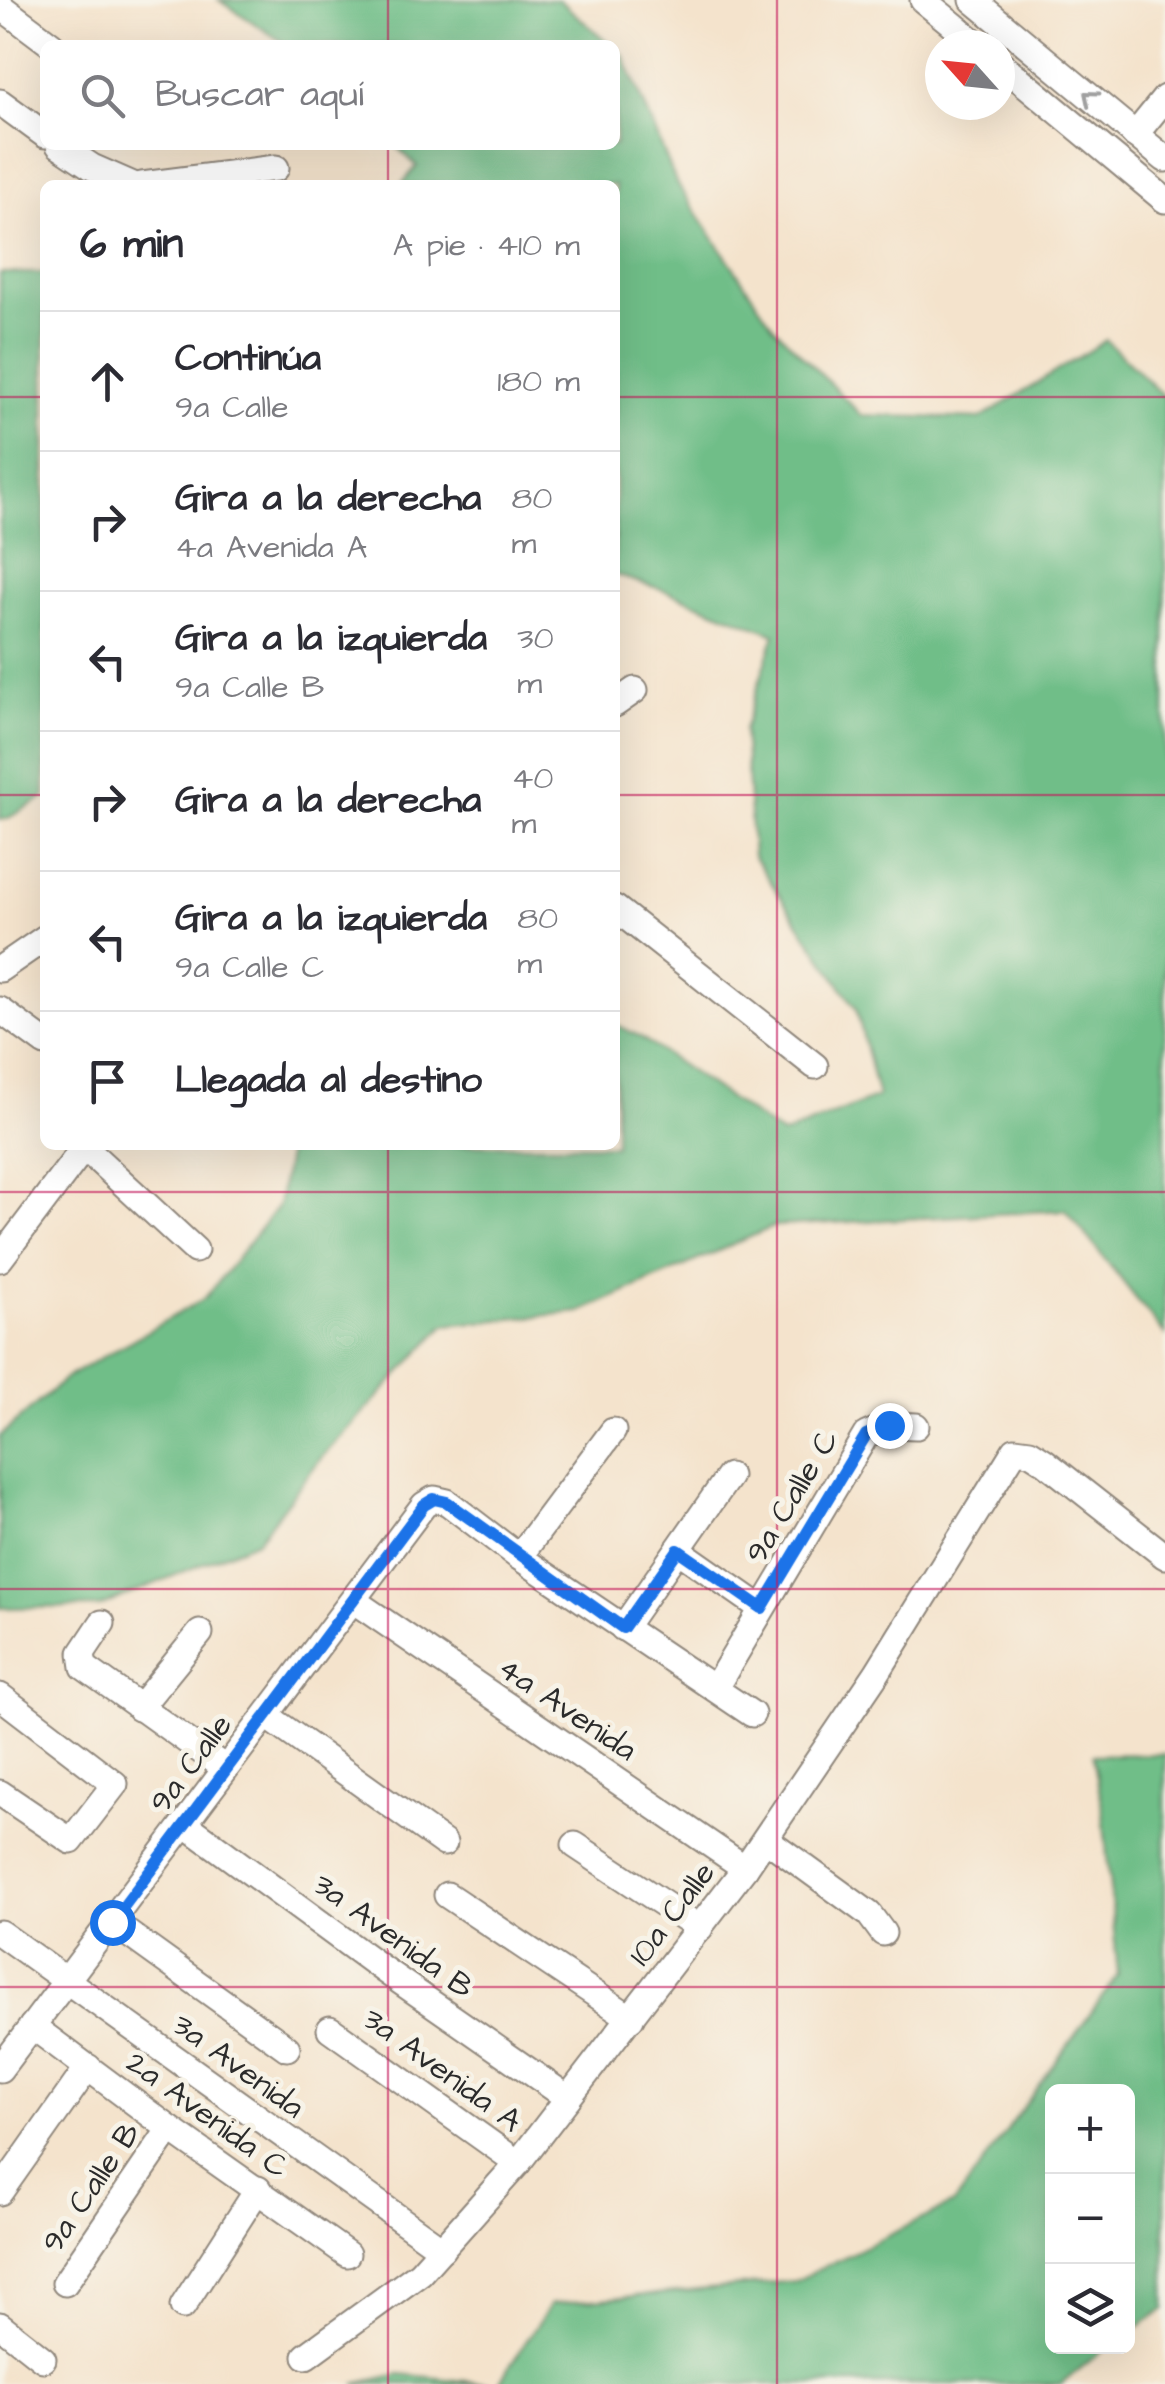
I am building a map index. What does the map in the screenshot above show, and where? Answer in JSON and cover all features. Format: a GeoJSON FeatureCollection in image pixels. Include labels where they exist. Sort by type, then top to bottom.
{"type":"FeatureCollection","features":[{"type":"Feature","properties":{"kind":"street"},"geometry":{"type":"LineString","coordinates":[[923,0],[960,30]]}},
{"type":"Feature","properties":{"kind":"street"},"geometry":{"type":"LineString","coordinates":[[987,4],[1165,159]]}},
{"type":"Feature","properties":{"kind":"street"},"geometry":{"type":"LineString","coordinates":[[0,6],[45,40]]}},
{"type":"Feature","properties":{"kind":"street"},"geometry":{"type":"LineString","coordinates":[[1015,75],[1165,200]]}},
{"type":"Feature","properties":{"kind":"street"},"geometry":{"type":"LineString","coordinates":[[1136,135],[1165,98]]}},
{"type":"Feature","properties":{"kind":"street"},"geometry":{"type":"LineString","coordinates":[[0,102],[40,131]]}},
{"type":"Feature","properties":{"kind":"street"},"geometry":{"type":"LineString","coordinates":[[66,150],[122,180]]}},
{"type":"Feature","properties":{"kind":"street"},"geometry":{"type":"LineString","coordinates":[[181,180],[276,168]]}},
{"type":"Feature","properties":{"kind":"street"},"geometry":{"type":"LineString","coordinates":[[620,912],[815,1066]]}},
{"type":"Feature","properties":{"kind":"street"},"geometry":{"type":"LineString","coordinates":[[0,969],[40,941]]}},
{"type":"Feature","properties":{"kind":"street"},"geometry":{"type":"LineString","coordinates":[[0,1010],[40,1039]]}},
{"type":"Feature","properties":{"kind":"street"},"geometry":{"type":"LineString","coordinates":[[0,1259],[83,1150]]}},
{"type":"Feature","properties":{"kind":"street"},"geometry":{"type":"LineString","coordinates":[[90,1150],[194,1250]]}},
{"type":"Feature","properties":{"kind":"street","name":"9a Calle C"},"geometry":{"type":"LineString","coordinates":[[715,1688],[866,1435],[889,1425],[916,1426]]}},
{"type":"Feature","properties":{"kind":"street"},"geometry":{"type":"LineString","coordinates":[[612,1431],[519,1557],[752,1714]]}},
{"type":"Feature","properties":{"kind":"street","name":"10a Calle"},"geometry":{"type":"LineString","coordinates":[[306,2356],[420,2273],[518,2163],[746,1868],[877,1673],[1015,1450],[1030,1452],[1044,1461],[1165,1556]]}},
{"type":"Feature","properties":{"kind":"street"},"geometry":{"type":"LineString","coordinates":[[623,1628],[729,1476]]}},
{"type":"Feature","properties":{"kind":"street","name":"9a Calle"},"geometry":{"type":"LineString","coordinates":[[0,2069],[424,1505],[434,1499],[447,1502],[519,1557]]}},
{"type":"Feature","properties":{"kind":"street"},"geometry":{"type":"LineString","coordinates":[[678,1550],[762,1608]]}},
{"type":"Feature","properties":{"kind":"street","name":"4a Avenida"},"geometry":{"type":"LineString","coordinates":[[354,1601],[746,1868]]}},
{"type":"Feature","properties":{"kind":"street"},"geometry":{"type":"LineString","coordinates":[[102,1623],[82,1653],[84,1666],[225,1768]]}},
{"type":"Feature","properties":{"kind":"street"},"geometry":{"type":"LineString","coordinates":[[140,1708],[200,1634]]}},
{"type":"Feature","properties":{"kind":"street"},"geometry":{"type":"LineString","coordinates":[[0,1696],[115,1784],[71,1841],[0,1792]]}},
{"type":"Feature","properties":{"kind":"street"},"geometry":{"type":"LineString","coordinates":[[268,1716],[444,1843]]}},
{"type":"Feature","properties":{"kind":"street","name":"3a Avenida B"},"geometry":{"type":"LineString","coordinates":[[185,1824],[568,2098]]}},
{"type":"Feature","properties":{"kind":"street"},"geometry":{"type":"LineString","coordinates":[[766,1839],[855,1903],[883,1933]]}},
{"type":"Feature","properties":{"kind":"street"},"geometry":{"type":"LineString","coordinates":[[575,1845],[700,1928]]}},
{"type":"Feature","properties":{"kind":"street"},"geometry":{"type":"LineString","coordinates":[[447,1895],[631,2018]]}},
{"type":"Feature","properties":{"kind":"street"},"geometry":{"type":"LineString","coordinates":[[112,1922],[287,2048]]}},
{"type":"Feature","properties":{"kind":"street","name":"3a Avenida"},"geometry":{"type":"LineString","coordinates":[[0,1933],[442,2249]]}},
{"type":"Feature","properties":{"kind":"street","name":"2a Avenida C"},"geometry":{"type":"LineString","coordinates":[[32,2026],[347,2254]]}},
{"type":"Feature","properties":{"kind":"street","name":"3a Avenida A"},"geometry":{"type":"LineString","coordinates":[[330,2028],[518,2163]]}},
{"type":"Feature","properties":{"kind":"street"},"geometry":{"type":"LineString","coordinates":[[0,2192],[88,2066]]}},
{"type":"Feature","properties":{"kind":"street","name":"9a Calle B"},"geometry":{"type":"LineString","coordinates":[[65,2283],[170,2129]]}},
{"type":"Feature","properties":{"kind":"street"},"geometry":{"type":"LineString","coordinates":[[183,2306],[258,2189]]}},
{"type":"Feature","properties":{"kind":"street"},"geometry":{"type":"LineString","coordinates":[[0,2325],[44,2359]]}},
{"type":"Feature","properties":{"kind":"green space"},"geometry":{"type":"Polygon","coordinates":[[[219,0],[559,0],[605,40],[279,40],[219,0]]]}},
{"type":"Feature","properties":{"kind":"green space"},"geometry":{"type":"Polygon","coordinates":[[[620,52],[676,182],[773,326],[861,415],[980,419],[1106,340],[1165,398],[1165,1335],[1066,1210],[775,1226],[580,1312],[445,1325],[322,1457],[257,1541],[99,1607],[0,1608],[0,1436],[66,1378],[205,1298],[278,1206],[287,1155],[283,1150],[620,1150],[620,1026],[782,1135],[878,1097],[856,1008],[753,856],[744,730],[775,634],[620,577],[620,180],[405,180],[417,166],[400,150],[620,150],[620,52]]]}},
{"type":"Feature","properties":{"kind":"green space"},"geometry":{"type":"Polygon","coordinates":[[[0,273],[40,273],[40,800],[0,819],[0,273]]]}},
{"type":"Feature","properties":{"kind":"green space"},"geometry":{"type":"Polygon","coordinates":[[[1165,1754],[1165,2309],[1135,2328],[1135,2084],[1045,2084],[1045,2354],[1098,2354],[1061,2384],[498,2384],[551,2304],[795,2281],[955,2203],[1118,1975],[1103,1812],[1093,1755],[1165,1754]]]}},
{"type":"Feature","properties":{"kind":"green space"},"geometry":{"type":"Polygon","coordinates":[[[400,2374],[492,2384],[355,2384],[400,2374]]]}},
{"type":"Feature","properties":{"kind":"route"},"geometry":{"type":"LineString","coordinates":[[112,1922],[424,1505],[434,1499],[447,1502],[623,1628],[678,1550],[762,1608],[866,1435],[889,1425]]}}]}
